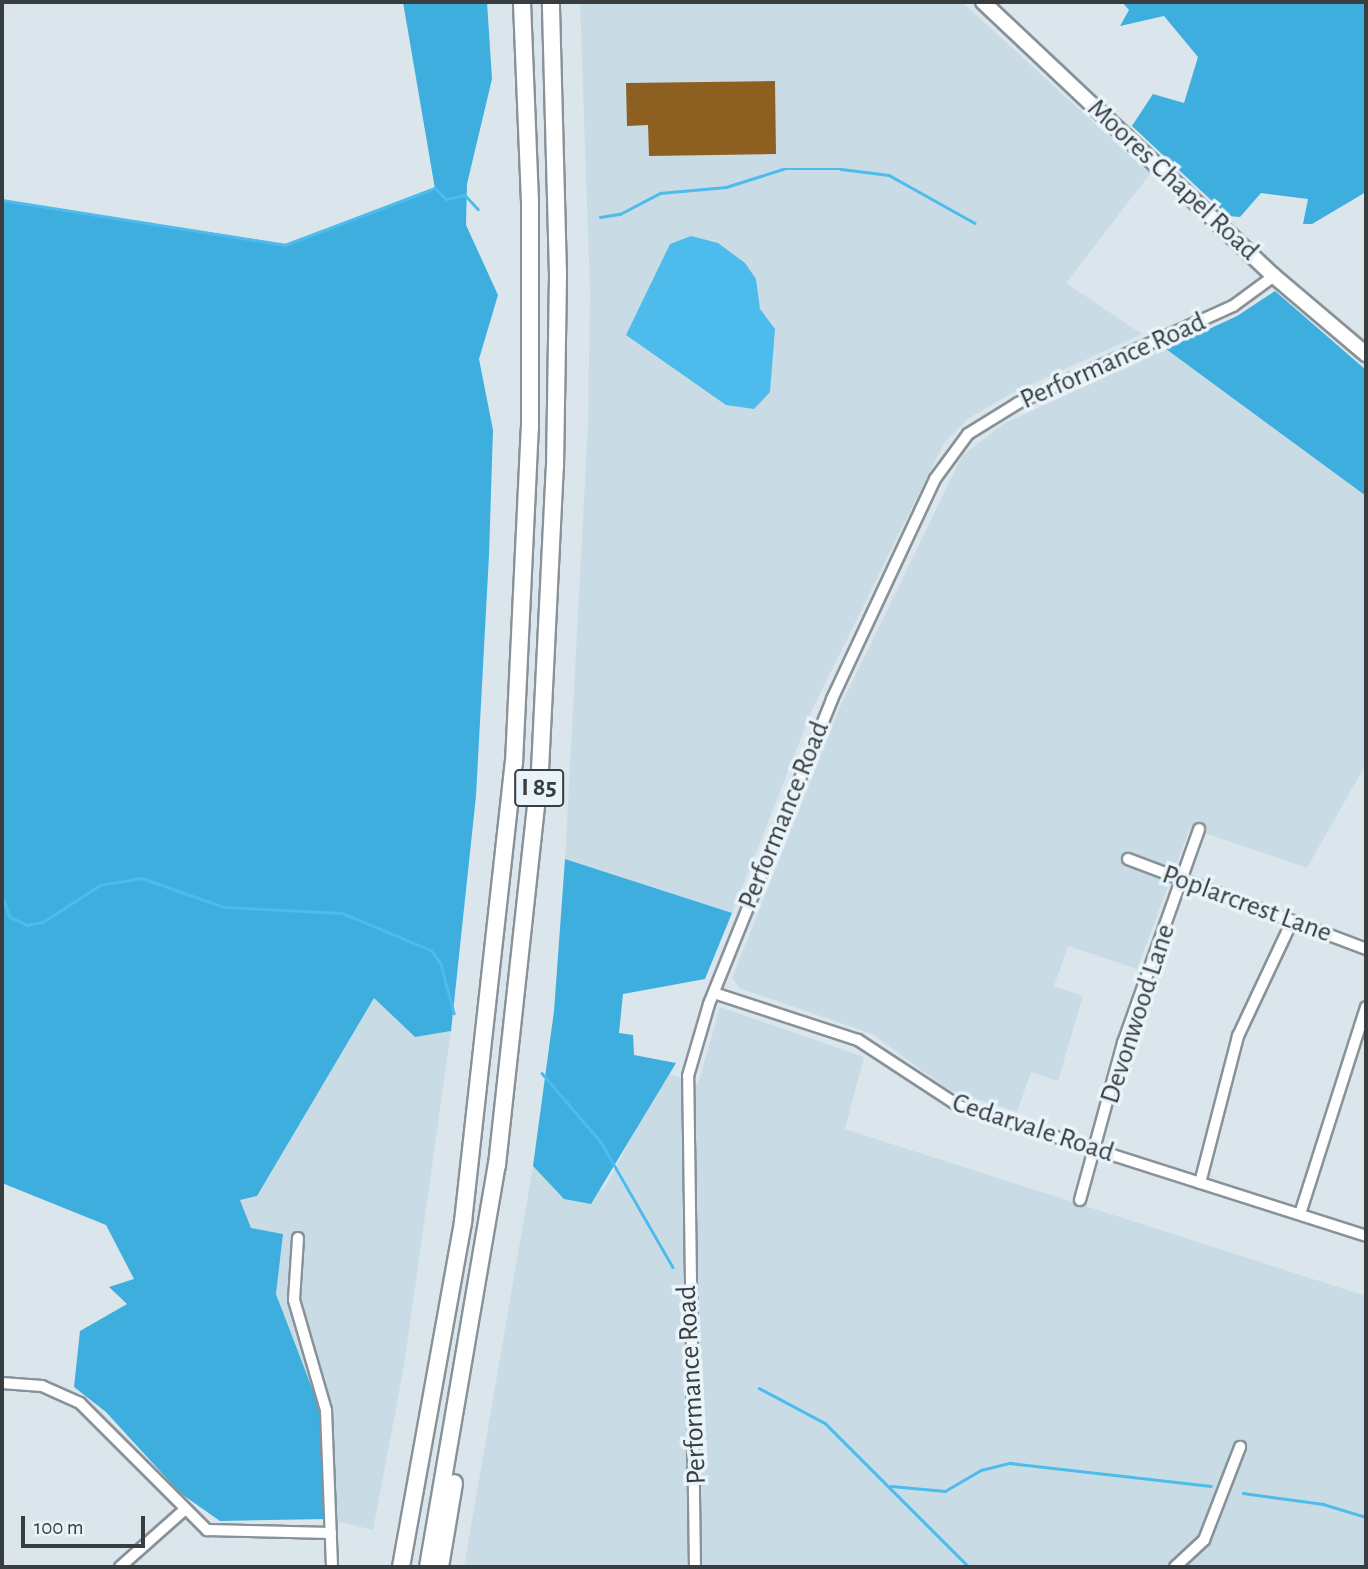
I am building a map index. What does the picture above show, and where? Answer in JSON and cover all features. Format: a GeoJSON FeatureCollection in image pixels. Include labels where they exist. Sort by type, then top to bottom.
{"type":"FeatureCollection","features":[{"type":"Feature","properties":{"kind":"highway","name":"I 85"},"geometry":{"type":"LineString","coordinates":[[399,1567],[408,1537],[469,1182],[514,763],[530,428],[530,202],[522,2]]}},
{"type":"Feature","properties":{"kind":"highway","name":"I 85"},"geometry":{"type":"LineString","coordinates":[[428,1567],[462,1396],[515,1030],[540,770],[555,467],[551,2]]}},
{"type":"Feature","properties":{"kind":"highway"},"geometry":{"type":"LineString","coordinates":[[440,1567],[462,1396]]}},
{"type":"Feature","properties":{"kind":"main road","name":"Moores Chapel Road"},"geometry":{"type":"LineString","coordinates":[[983,2],[1275,276],[1366,354]]}},
{"type":"Feature","properties":{"kind":"street","name":"Performance Road"},"geometry":{"type":"LineString","coordinates":[[697,1567],[698,1513],[690,1401],[685,1097],[714,993],[817,732],[908,535],[954,449],[998,413],[1218,313],[1275,276]]}},
{"type":"Feature","properties":{"kind":"street","name":"Devonwood Lane"},"geometry":{"type":"LineString","coordinates":[[1080,1200],[1097,1149],[1124,1043],[1183,882],[1199,829]]}},
{"type":"Feature","properties":{"kind":"street","name":"Poplarcrest Lane"},"geometry":{"type":"LineString","coordinates":[[1128,859],[1366,949]]}},
{"type":"Feature","properties":{"kind":"street"},"geometry":{"type":"LineString","coordinates":[[1200,1183],[1238,1036],[1292,921]]}},
{"type":"Feature","properties":{"kind":"street","name":"Cedarvale Road"},"geometry":{"type":"LineString","coordinates":[[714,993],[858,1040],[959,1106],[1366,1236]]}},
{"type":"Feature","properties":{"kind":"street"},"geometry":{"type":"LineString","coordinates":[[1300,1214],[1366,1007]]}},
{"type":"Feature","properties":{"kind":"street"},"geometry":{"type":"LineString","coordinates":[[298,1238],[294,1300],[326,1410],[332,1567]]}},
{"type":"Feature","properties":{"kind":"street"},"geometry":{"type":"LineString","coordinates":[[2,1382],[42,1386],[80,1403],[183,1511],[215,1532],[331,1533]]}},
{"type":"Feature","properties":{"kind":"street"},"geometry":{"type":"LineString","coordinates":[[1175,1567],[1204,1540],[1240,1447]]}},
{"type":"Feature","properties":{"kind":"street"},"geometry":{"type":"LineString","coordinates":[[120,1567],[183,1511]]}},
{"type":"Feature","properties":{"kind":"shaded area"},"geometry":{"type":"Polygon","coordinates":[[[403,2],[487,2],[492,79],[467,184],[466,225],[498,295],[479,359],[493,430],[489,555],[476,796],[451,1031],[415,1037],[374,998],[257,1196],[240,1200],[251,1228],[283,1234],[276,1294],[325,1422],[328,1519],[220,1521],[180,1493],[106,1412],[74,1387],[80,1331],[127,1304],[109,1287],[134,1279],[106,1225],[2,1183],[2,200],[285,244],[435,189],[403,2]]]}},
{"type":"Feature","properties":{"kind":"shaded area"},"geometry":{"type":"Polygon","coordinates":[[[580,2],[962,2],[1150,174],[1066,283],[1142,334],[1012,393],[969,418],[944,443],[813,708],[732,913],[565,859],[588,425],[590,291],[580,2]]]}},
{"type":"Feature","properties":{"kind":"shaded area"},"geometry":{"type":"Polygon","coordinates":[[[1122,2],[1366,2],[1366,192],[1312,224],[1303,224],[1308,199],[1261,193],[1240,217],[1228,216],[1132,126],[1153,94],[1184,103],[1198,57],[1164,16],[1120,26],[1129,10],[1122,2]]]}},
{"type":"Feature","properties":{"kind":"shaded area"},"geometry":{"type":"Polygon","coordinates":[[[691,236],[718,243],[745,263],[756,279],[760,309],[775,329],[770,392],[754,409],[726,405],[626,335],[670,244],[691,236]]]}},
{"type":"Feature","properties":{"kind":"shaded area"},"geometry":{"type":"Polygon","coordinates":[[[1275,291],[1366,370],[1366,496],[1166,349],[1237,316],[1275,291]]]}},
{"type":"Feature","properties":{"kind":"shaded area"},"geometry":{"type":"Polygon","coordinates":[[[1166,349],[1366,496],[1366,764],[1307,868],[1190,828],[1137,969],[1068,946],[1054,986],[1083,996],[1058,1081],[1031,1072],[1017,1112],[949,1090],[872,1034],[739,988],[732,978],[840,707],[962,456],[1003,424],[1166,349]]]}},
{"type":"Feature","properties":{"kind":"shaded area"},"geometry":{"type":"Polygon","coordinates":[[[565,859],[732,913],[705,979],[623,994],[619,1033],[633,1035],[634,1055],[676,1063],[591,1204],[564,1199],[533,1166],[554,1011],[565,859]]]}},
{"type":"Feature","properties":{"kind":"shaded area"},"geometry":{"type":"Polygon","coordinates":[[[374,997],[415,1037],[451,1031],[404,1366],[373,1530],[328,1519],[325,1422],[276,1294],[283,1234],[251,1228],[240,1200],[257,1196],[374,997]]]}},
{"type":"Feature","properties":{"kind":"shaded area"},"geometry":{"type":"Polygon","coordinates":[[[720,1007],[864,1057],[845,1129],[1366,1296],[1366,1567],[464,1567],[533,1166],[564,1199],[604,1189],[666,1073],[698,1084],[720,1007]]]}},
{"type":"Feature","properties":{"kind":"building"},"geometry":{"type":"Polygon","coordinates":[[[775,81],[776,154],[649,156],[648,125],[627,126],[626,83],[775,81]]]}},
{"type":"Feature","properties":{"kind":"waterway"},"geometry":{"type":"LineString","coordinates":[[600,217],[620,214],[660,193],[726,187],[783,169],[841,169],[889,175],[975,223]]}},
{"type":"Feature","properties":{"kind":"waterway"},"geometry":{"type":"LineString","coordinates":[[2,200],[285,245],[435,188],[446,199],[465,195],[478,209]]}},
{"type":"Feature","properties":{"kind":"waterway"},"geometry":{"type":"LineString","coordinates":[[2,895],[10,917],[27,925],[43,922],[100,885],[142,878],[224,907],[342,913],[431,950],[441,964],[454,1013]]}},
{"type":"Feature","properties":{"kind":"waterway"},"geometry":{"type":"LineString","coordinates":[[542,1073],[601,1142],[673,1267]]}},
{"type":"Feature","properties":{"kind":"waterway"},"geometry":{"type":"LineString","coordinates":[[759,1388],[825,1423],[969,1567]]}},
{"type":"Feature","properties":{"kind":"waterway"},"geometry":{"type":"LineString","coordinates":[[891,1486],[945,1491],[981,1470],[1010,1463],[1211,1486]]}},
{"type":"Feature","properties":{"kind":"waterway"},"geometry":{"type":"LineString","coordinates":[[1243,1493],[1323,1504],[1366,1517]]}}]}
